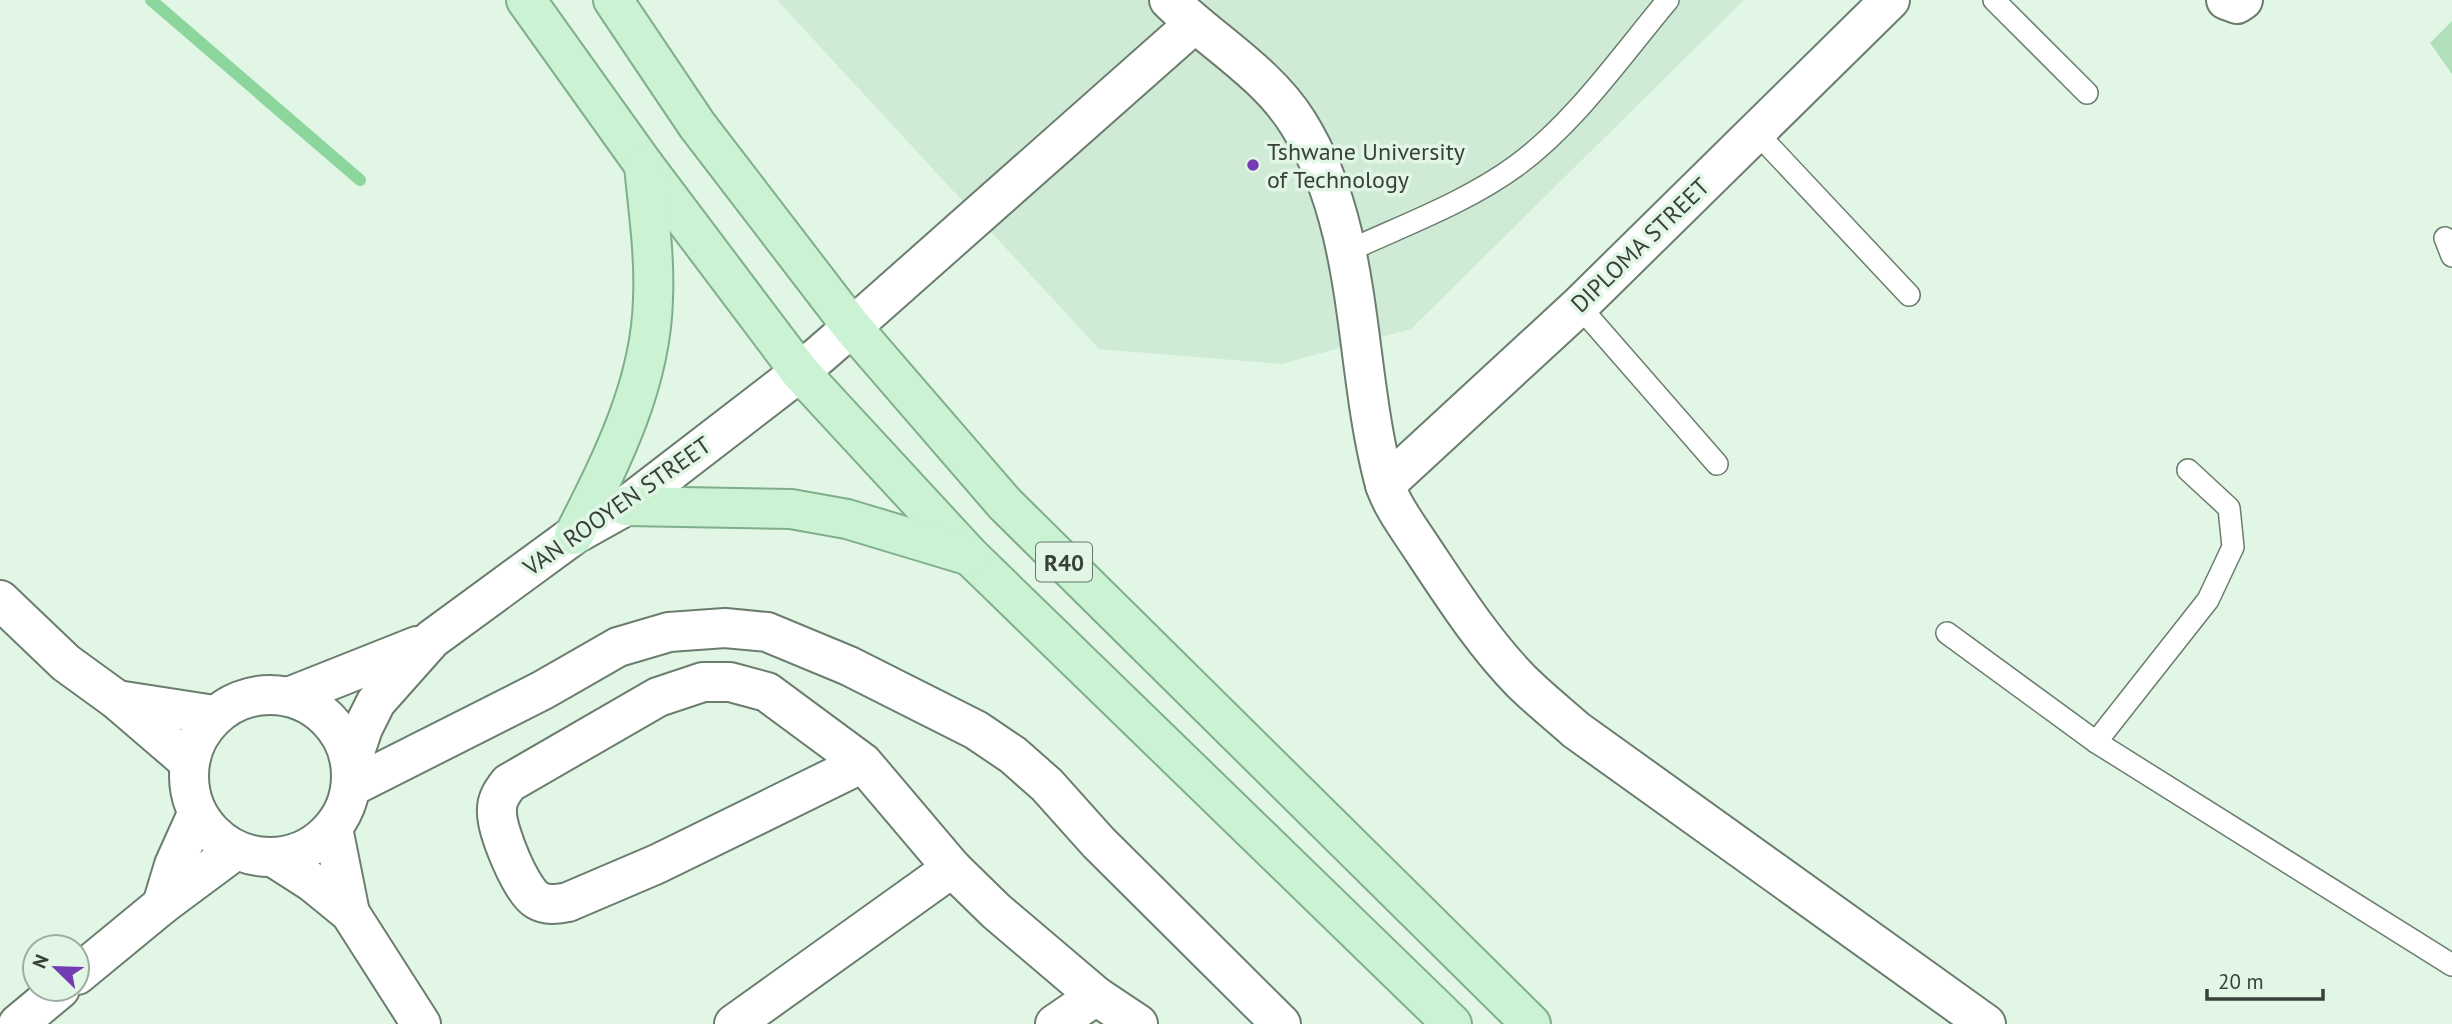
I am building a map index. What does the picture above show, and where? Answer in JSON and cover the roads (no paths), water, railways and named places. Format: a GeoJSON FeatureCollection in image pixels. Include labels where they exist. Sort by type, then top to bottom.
{"type":"FeatureCollection","features":[{"type":"Feature","properties":{"kind":"main road","name":"R40"},"geometry":{"type":"LineString","coordinates":[[526,0],[644,165],[800,372],[970,556],[1451,1024]]}},
{"type":"Feature","properties":{"kind":"main road","name":"R40"},"geometry":{"type":"LineString","coordinates":[[613,0],[647,56],[852,327],[1005,504],[1531,1024]]}},
{"type":"Feature","properties":{"kind":"main road"},"geometry":{"type":"LineString","coordinates":[[574,535],[613,459],[631,416],[645,360],[653,299],[644,165]]}},
{"type":"Feature","properties":{"kind":"main road"},"geometry":{"type":"LineString","coordinates":[[626,506],[791,509],[847,519],[970,556]]}},
{"type":"Feature","properties":{"kind":"street","name":"DIPLOMA STREET"},"geometry":{"type":"LineString","coordinates":[[1385,485],[1579,306],[1890,0]]}},
{"type":"Feature","properties":{"kind":"street"},"geometry":{"type":"LineString","coordinates":[[2226,0],[2237,4],[2243,0]]}},
{"type":"Feature","properties":{"kind":"street"},"geometry":{"type":"LineString","coordinates":[[1181,12],[1266,84],[1298,123],[1324,175],[1348,251],[1368,409],[1385,485],[1413,534],[1469,618],[1521,680],[1576,730],[1986,1024]]}},
{"type":"Feature","properties":{"kind":"street","name":"VAN ROOYEN STREET"},"geometry":{"type":"LineString","coordinates":[[351,776],[344,741],[331,721],[313,706],[291,696],[264,694],[237,700],[215,715],[202,729],[189,762],[189,789],[198,814],[214,835],[236,850],[273,858],[295,853],[316,843],[333,828],[344,808],[351,776],[376,702],[432,639],[574,535],[626,506],[800,372],[852,327],[1181,12]]}},
{"type":"Feature","properties":{"kind":"street"},"geometry":{"type":"LineString","coordinates":[[0,600],[66,663],[117,701],[189,762]]}},
{"type":"Feature","properties":{"kind":"street"},"geometry":{"type":"LineString","coordinates":[[351,776],[543,690],[618,647],[669,632],[725,628],[766,632],[849,666],[976,730],[1013,755],[1047,785],[1098,842],[1281,1024]]}},
{"type":"Feature","properties":{"kind":"street","name":"VAN ROOYEN STREET"},"geometry":{"type":"LineString","coordinates":[[291,696],[432,639]]}},
{"type":"Feature","properties":{"kind":"street"},"geometry":{"type":"LineString","coordinates":[[863,763],[657,864],[568,902],[552,905],[538,901],[527,892],[500,831],[497,812],[499,795],[509,783],[658,697],[703,682],[730,682],[767,692],[863,763],[953,868],[996,911],[1096,996],[1138,1024]]}},
{"type":"Feature","properties":{"kind":"street"},"geometry":{"type":"LineString","coordinates":[[117,701],[215,715]]}},
{"type":"Feature","properties":{"kind":"street"},"geometry":{"type":"LineString","coordinates":[[162,905],[174,866],[198,814]]}},
{"type":"Feature","properties":{"kind":"street"},"geometry":{"type":"LineString","coordinates":[[333,828],[350,914]]}},
{"type":"Feature","properties":{"kind":"street"},"geometry":{"type":"LineString","coordinates":[[91,963],[162,905],[236,850]]}},
{"type":"Feature","properties":{"kind":"street"},"geometry":{"type":"LineString","coordinates":[[273,858],[312,882],[350,914],[421,1024]]}},
{"type":"Feature","properties":{"kind":"street"},"geometry":{"type":"LineString","coordinates":[[734,1024],[953,868]]}},
{"type":"Feature","properties":{"kind":"street"},"geometry":{"type":"LineString","coordinates":[[1055,1024],[1096,996]]}},
{"type":"Feature","properties":{"kind":"street"},"geometry":{"type":"LineString","coordinates":[[18,1024],[43,1003]]}},
{"type":"Feature","properties":{"kind":"lane"},"geometry":{"type":"LineString","coordinates":[[1348,251],[1475,192],[1518,165],[1568,117],[1668,0]]}},
{"type":"Feature","properties":{"kind":"lane"},"geometry":{"type":"LineString","coordinates":[[1994,0],[2087,93]]}},
{"type":"Feature","properties":{"kind":"lane"},"geometry":{"type":"LineString","coordinates":[[1756,132],[1909,295]]}},
{"type":"Feature","properties":{"kind":"lane"},"geometry":{"type":"LineString","coordinates":[[1579,306],[1717,464]]}},
{"type":"Feature","properties":{"kind":"lane"},"geometry":{"type":"LineString","coordinates":[[2096,742],[2208,600],[2233,547],[2229,508],[2188,470]]}},
{"type":"Feature","properties":{"kind":"lane"},"geometry":{"type":"LineString","coordinates":[[1947,633],[2096,742],[2452,965]]}},
{"type":"Feature","properties":{"kind":"waterway"},"geometry":{"type":"LineString","coordinates":[[151,0],[360,180]]}},
{"type":"Feature","properties":{"kind":"place","name":"Tshwane University of Technology"},"geometry":{"type":"Point","coordinates":[1253,165]}}]}
